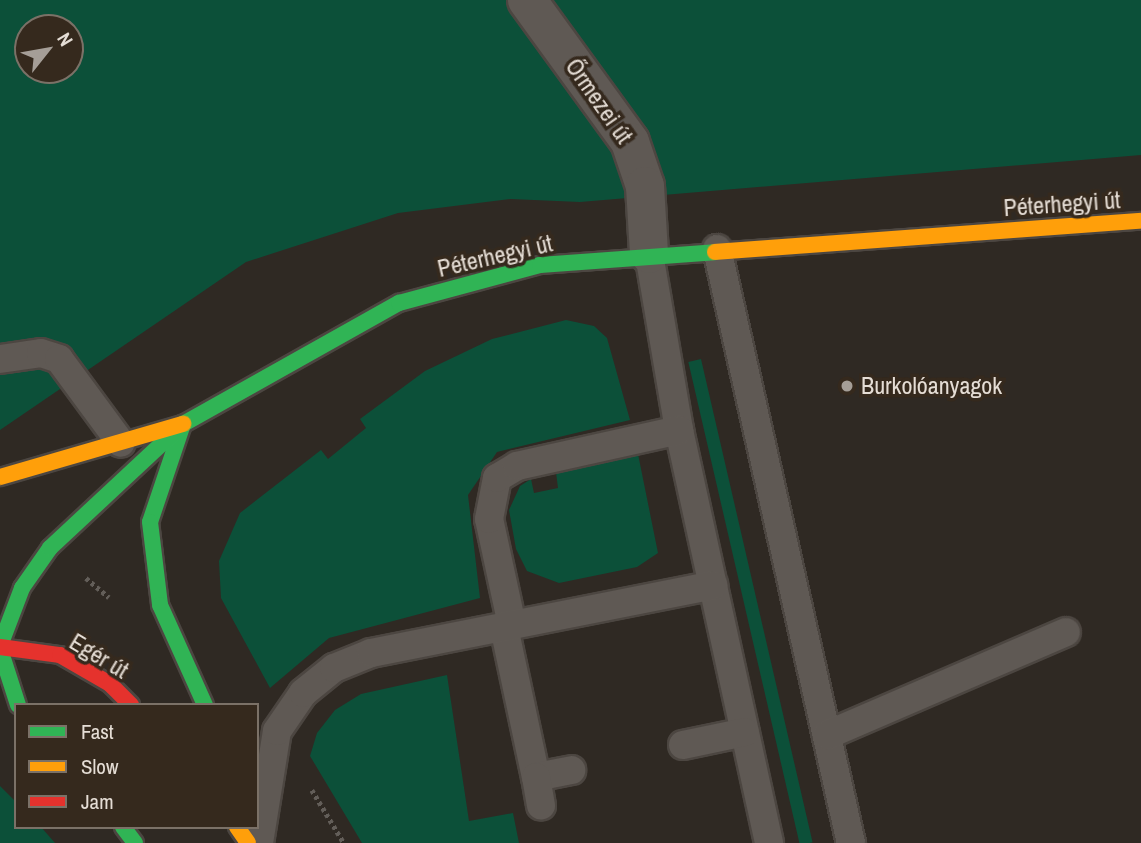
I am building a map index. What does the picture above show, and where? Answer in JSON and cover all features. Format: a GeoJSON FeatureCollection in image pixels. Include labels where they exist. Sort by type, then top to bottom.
{"type":"FeatureCollection","features":[{"type":"Feature","properties":{"kind":"street","name":"Őrmezei út"},"geometry":{"type":"LineString","coordinates":[[527,0],[631,142],[645,186],[649,254]]}},
{"type":"Feature","properties":{"kind":"street","name":"Péterhegyi út"},"geometry":{"type":"LineString","coordinates":[[0,647],[22,588],[50,548],[183,424],[399,303],[541,265],[717,249],[1141,221]]}},
{"type":"Feature","properties":{"kind":"street"},"geometry":{"type":"LineString","coordinates":[[0,477],[183,424]]}},
{"type":"Feature","properties":{"kind":"street"},"geometry":{"type":"LineString","coordinates":[[183,424],[150,522],[160,605],[204,703]]}},
{"type":"Feature","properties":{"kind":"street"},"geometry":{"type":"LineString","coordinates":[[0,647],[17,703]]}},
{"type":"Feature","properties":{"kind":"street","name":"Egér út"},"geometry":{"type":"LineString","coordinates":[[0,647],[60,655],[110,684],[129,703]]}},
{"type":"Feature","properties":{"kind":"lane"},"geometry":{"type":"LineString","coordinates":[[717,249],[851,843]]}},
{"type":"Feature","properties":{"kind":"lane"},"geometry":{"type":"LineString","coordinates":[[649,254],[679,430],[769,843]]}},
{"type":"Feature","properties":{"kind":"lane"},"geometry":{"type":"LineString","coordinates":[[0,359],[41,353],[59,359],[121,443]]}},
{"type":"Feature","properties":{"kind":"lane"},"geometry":{"type":"LineString","coordinates":[[541,806],[489,519],[497,478],[517,466],[679,430]]}},
{"type":"Feature","properties":{"kind":"lane"},"geometry":{"type":"LineString","coordinates":[[258,843],[277,731],[320,677],[371,653],[713,586]]}},
{"type":"Feature","properties":{"kind":"lane"},"geometry":{"type":"LineString","coordinates":[[827,735],[1066,632]]}},
{"type":"Feature","properties":{"kind":"lane"},"geometry":{"type":"LineString","coordinates":[[683,745],[745,732]]}},
{"type":"Feature","properties":{"kind":"lane"},"geometry":{"type":"LineString","coordinates":[[536,777],[571,770]]}},
{"type":"Feature","properties":{"kind":"green space"},"geometry":{"type":"Polygon","coordinates":[[[0,0],[1141,0],[1141,155],[580,202],[511,199],[398,213],[246,262],[0,430],[0,0]]]}},
{"type":"Feature","properties":{"kind":"green space"},"geometry":{"type":"Polygon","coordinates":[[[566,320],[594,326],[607,338],[630,420],[497,452],[468,495],[480,598],[329,638],[270,688],[221,598],[219,561],[240,513],[321,450],[328,459],[366,428],[360,419],[425,371],[492,339],[566,320]]]}},
{"type":"Feature","properties":{"kind":"green space"},"geometry":{"type":"Polygon","coordinates":[[[701,359],[813,842],[799,843],[688,362],[701,359]]]}},
{"type":"Feature","properties":{"kind":"green space"},"geometry":{"type":"Polygon","coordinates":[[[638,454],[658,553],[637,567],[559,583],[527,571],[516,549],[509,510],[520,486],[531,479],[534,493],[558,488],[556,472],[638,454]]]}},
{"type":"Feature","properties":{"kind":"green space"},"geometry":{"type":"Polygon","coordinates":[[[447,675],[469,821],[513,813],[519,843],[362,843],[310,756],[317,733],[335,710],[361,694],[447,675]]]}},
{"type":"Feature","properties":{"kind":"green space"},"geometry":{"type":"Polygon","coordinates":[[[0,786],[14,800],[14,829],[43,829],[55,843],[0,843],[0,786]]]}},
{"type":"Feature","properties":{"kind":"traffic: fast"},"geometry":{"type":"LineString","coordinates":[[0,646],[22,588],[50,548],[183,424],[399,303],[540,265],[715,252]]}},
{"type":"Feature","properties":{"kind":"traffic: fast"},"geometry":{"type":"LineString","coordinates":[[183,424],[150,522],[160,605],[204,703]]}},
{"type":"Feature","properties":{"kind":"traffic: fast"},"geometry":{"type":"LineString","coordinates":[[0,649],[17,703]]}},
{"type":"Feature","properties":{"kind":"traffic: fast"},"geometry":{"type":"LineString","coordinates":[[124,829],[135,843]]}},
{"type":"Feature","properties":{"kind":"traffic: slow"},"geometry":{"type":"LineString","coordinates":[[715,252],[1141,221]]}},
{"type":"Feature","properties":{"kind":"traffic: slow"},"geometry":{"type":"LineString","coordinates":[[0,477],[183,424]]}},
{"type":"Feature","properties":{"kind":"traffic: slow"},"geometry":{"type":"LineString","coordinates":[[238,829],[248,843]]}},
{"type":"Feature","properties":{"kind":"traffic: jam"},"geometry":{"type":"LineString","coordinates":[[0,647],[60,655],[110,684],[129,703]]}},
{"type":"Feature","properties":{"kind":"place","name":"Burkolóanyagok"},"geometry":{"type":"Point","coordinates":[847,386]}}]}
